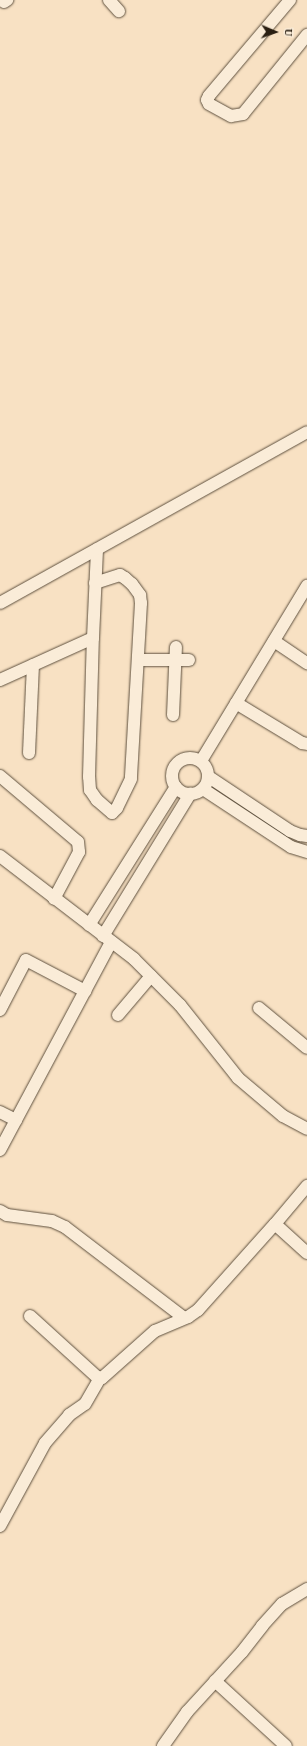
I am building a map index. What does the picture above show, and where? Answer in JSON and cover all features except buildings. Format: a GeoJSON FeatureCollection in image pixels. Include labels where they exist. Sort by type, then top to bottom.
{"type":"FeatureCollection","features":[{"type":"Feature","properties":{"kind":"street"},"geometry":{"type":"LineString","coordinates":[[109,0],[120,11]]}},
{"type":"Feature","properties":{"kind":"street"},"geometry":{"type":"LineString","coordinates":[[290,0],[209,96],[207,100],[209,104],[231,116],[243,114],[307,35]]}},
{"type":"Feature","properties":{"kind":"street"},"geometry":{"type":"LineString","coordinates":[[0,603],[307,432]]}},
{"type":"Feature","properties":{"kind":"street"},"geometry":{"type":"LineString","coordinates":[[95,583],[120,576],[132,584],[140,595],[141,603],[131,779],[117,808],[112,813],[97,800],[90,790],[89,776],[92,638],[95,583],[97,550]]}},
{"type":"Feature","properties":{"kind":"street"},"geometry":{"type":"LineString","coordinates":[[201,761],[307,586]]}},
{"type":"Feature","properties":{"kind":"street"},"geometry":{"type":"LineString","coordinates":[[0,680],[92,638]]}},
{"type":"Feature","properties":{"kind":"street"},"geometry":{"type":"LineString","coordinates":[[274,641],[307,663]]}},
{"type":"Feature","properties":{"kind":"street"},"geometry":{"type":"LineString","coordinates":[[173,715],[176,647]]}},
{"type":"Feature","properties":{"kind":"street"},"geometry":{"type":"LineString","coordinates":[[138,660],[188,660]]}},
{"type":"Feature","properties":{"kind":"street"},"geometry":{"type":"LineString","coordinates":[[29,753],[32,665]]}},
{"type":"Feature","properties":{"kind":"street"},"geometry":{"type":"LineString","coordinates":[[236,703],[302,743],[307,744]]}},
{"type":"Feature","properties":{"kind":"street"},"geometry":{"type":"LineString","coordinates":[[209,778],[203,789],[197,793],[190,794],[182,792],[176,787],[172,775],[177,764],[188,758],[201,761],[205,765],[209,778],[290,831],[307,836]]}},
{"type":"Feature","properties":{"kind":"street"},"geometry":{"type":"LineString","coordinates":[[0,776],[78,842],[79,852],[54,899]]}},
{"type":"Feature","properties":{"kind":"street"},"geometry":{"type":"LineString","coordinates":[[89,925],[176,787]]}},
{"type":"Feature","properties":{"kind":"street"},"geometry":{"type":"LineString","coordinates":[[203,789],[291,848],[307,852]]}},
{"type":"Feature","properties":{"kind":"street"},"geometry":{"type":"LineString","coordinates":[[0,1150],[85,991],[107,939],[154,854],[190,794]]}},
{"type":"Feature","properties":{"kind":"street"},"geometry":{"type":"LineString","coordinates":[[256,825],[264,814]]}},
{"type":"Feature","properties":{"kind":"street"},"geometry":{"type":"LineString","coordinates":[[139,846],[154,854]]}},
{"type":"Feature","properties":{"kind":"street"},"geometry":{"type":"LineString","coordinates":[[0,856],[134,959],[180,1005],[238,1078],[283,1116],[307,1129]]}},
{"type":"Feature","properties":{"kind":"street"},"geometry":{"type":"LineString","coordinates":[[0,1010],[26,960],[85,991]]}},
{"type":"Feature","properties":{"kind":"street"},"geometry":{"type":"LineString","coordinates":[[118,1015],[150,976]]}},
{"type":"Feature","properties":{"kind":"street"},"geometry":{"type":"LineString","coordinates":[[259,1008],[307,1048]]}},
{"type":"Feature","properties":{"kind":"street"},"geometry":{"type":"LineString","coordinates":[[0,1112],[16,1120]]}},
{"type":"Feature","properties":{"kind":"street"},"geometry":{"type":"LineString","coordinates":[[0,1526],[45,1443],[69,1415],[85,1404],[100,1378],[105,1376],[155,1331],[198,1310],[276,1224],[307,1186]]}},
{"type":"Feature","properties":{"kind":"street"},"geometry":{"type":"LineString","coordinates":[[0,1211],[7,1215],[52,1221],[65,1227],[184,1318]]}},
{"type":"Feature","properties":{"kind":"street"},"geometry":{"type":"LineString","coordinates":[[276,1224],[307,1253]]}},
{"type":"Feature","properties":{"kind":"street"},"geometry":{"type":"LineString","coordinates":[[30,1316],[100,1378]]}},
{"type":"Feature","properties":{"kind":"street"},"geometry":{"type":"LineString","coordinates":[[163,1746],[187,1712],[282,1604],[307,1589]]}},
{"type":"Feature","properties":{"kind":"street"},"geometry":{"type":"LineString","coordinates":[[215,1681],[286,1746]]}}]}
